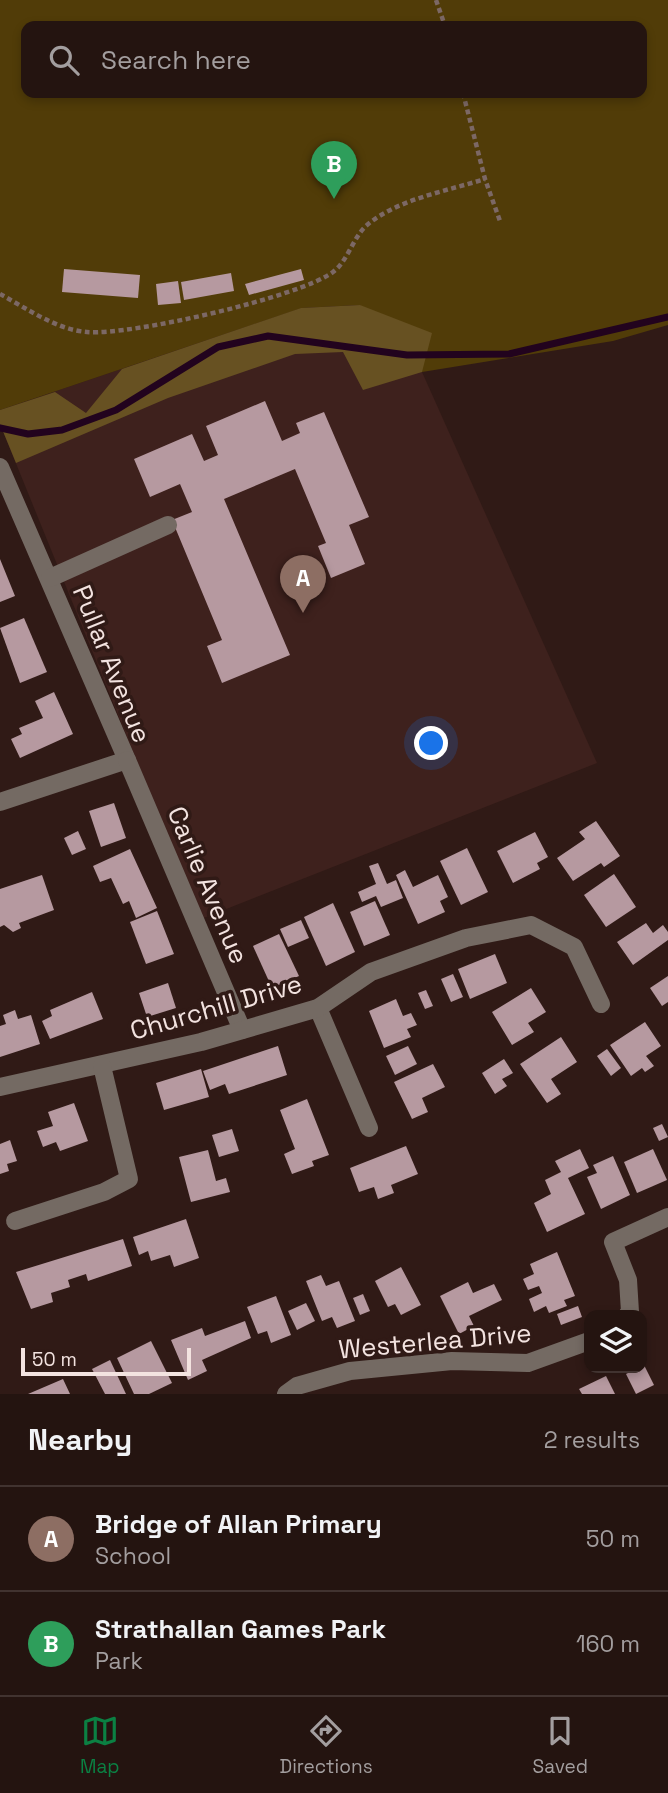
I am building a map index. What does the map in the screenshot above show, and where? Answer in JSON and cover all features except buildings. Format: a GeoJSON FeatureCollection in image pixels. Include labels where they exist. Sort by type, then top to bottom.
{"type":"FeatureCollection","features":[{"type":"Feature","properties":{"kind":"street","name":"Pullar Avenue"},"geometry":{"type":"LineString","coordinates":[[0,467],[5,492],[50,578],[127,760],[0,802]]}},
{"type":"Feature","properties":{"kind":"street"},"geometry":{"type":"LineString","coordinates":[[50,578],[168,524]]}},
{"type":"Feature","properties":{"kind":"street","name":"Carlie Avenue"},"geometry":{"type":"LineString","coordinates":[[127,760],[242,1030]]}},
{"type":"Feature","properties":{"kind":"street","name":"Churchill Drive"},"geometry":{"type":"LineString","coordinates":[[0,1087],[102,1066],[318,1008],[371,972],[466,938],[531,925],[574,947],[601,1004]]}},
{"type":"Feature","properties":{"kind":"street"},"geometry":{"type":"LineString","coordinates":[[318,1008],[369,1128]]}},
{"type":"Feature","properties":{"kind":"street"},"geometry":{"type":"LineString","coordinates":[[15,1221],[104,1192],[129,1179],[102,1066]]}},
{"type":"Feature","properties":{"kind":"street"},"geometry":{"type":"LineString","coordinates":[[630,1310],[628,1280],[613,1242],[668,1217]]}},
{"type":"Feature","properties":{"kind":"street","name":"Westerlea Drive"},"geometry":{"type":"LineString","coordinates":[[286,1394],[297,1386],[350,1371],[452,1361],[528,1363],[584,1343]]}},
{"type":"Feature","properties":{"kind":"path"},"geometry":{"type":"LineString","coordinates":[[436,0],[443,21]]}},
{"type":"Feature","properties":{"kind":"path"},"geometry":{"type":"LineString","coordinates":[[464,98],[485,179],[500,221]]}},
{"type":"Feature","properties":{"kind":"path"},"geometry":{"type":"LineString","coordinates":[[0,294],[41,317],[85,332],[133,331],[295,291],[334,272],[365,227],[389,210],[485,179]]}},
{"type":"Feature","properties":{"kind":"shaded area"},"geometry":{"type":"Polygon","coordinates":[[[0,0],[668,0],[668,325],[613,341],[422,372],[360,305],[302,308],[0,410],[0,0]]]}},
{"type":"Feature","properties":{"kind":"shaded area"},"geometry":{"type":"Polygon","coordinates":[[[360,305],[422,372],[597,763],[201,919],[0,424],[0,410],[301,308],[360,305]]]}},
{"type":"Feature","properties":{"kind":"shaded area"},"geometry":{"type":"Polygon","coordinates":[[[360,305],[432,333],[422,372],[363,390],[343,352],[295,354],[168,398],[16,463],[0,424],[0,410],[55,392],[86,413],[122,369],[301,308],[360,305]]]}},
{"type":"Feature","properties":{"kind":"waterway"},"geometry":{"type":"LineString","coordinates":[[0,428],[28,434],[62,430],[116,410],[218,347],[268,336],[407,355],[509,354],[668,317]]}},
{"type":"Feature","properties":{"kind":"place","name":"Strathallan Games Park"},"geometry":{"type":"Point","coordinates":[334,199]}},
{"type":"Feature","properties":{"kind":"place","name":"Bridge of Allan Primary"},"geometry":{"type":"Point","coordinates":[303,613]}}]}
